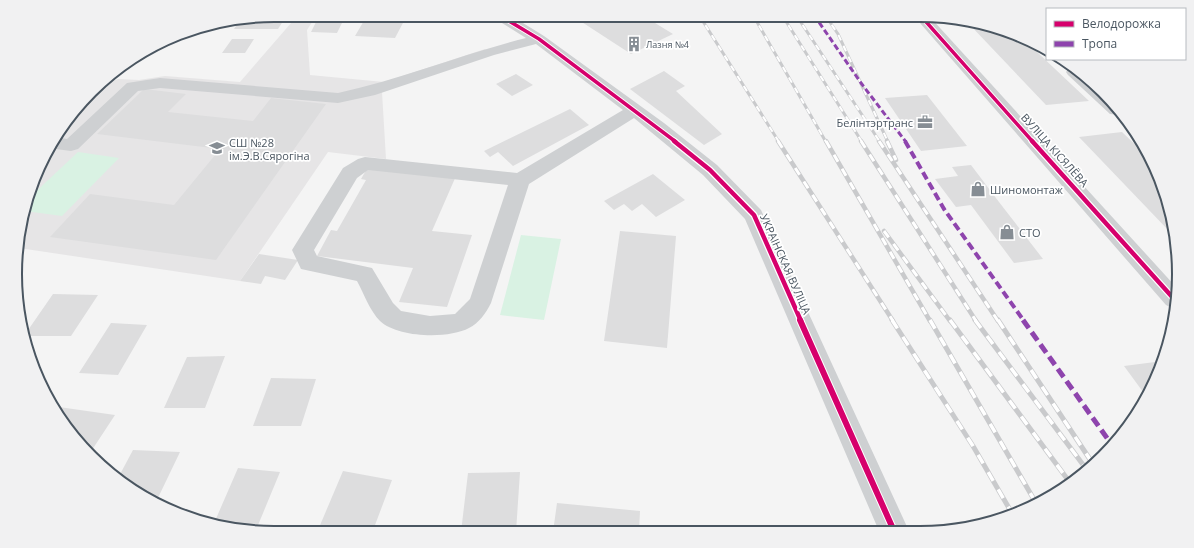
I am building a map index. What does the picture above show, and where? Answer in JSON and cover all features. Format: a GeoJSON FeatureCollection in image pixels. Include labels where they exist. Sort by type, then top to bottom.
{"type":"FeatureCollection","features":[{"type":"Feature","properties":{"kind":"street","name":"УКРАІНСКАЯ ВУЛІЦА"},"geometry":{"type":"LineString","coordinates":[[510,22],[539,39],[635,110],[710,170],[754,215],[892,526]]}},
{"type":"Feature","properties":{"kind":"street","name":"ВУЛІЦА КІСЯЛЁВА"},"geometry":{"type":"LineString","coordinates":[[927,22],[1171,295]]}},
{"type":"Feature","properties":{"kind":"street"},"geometry":{"type":"LineString","coordinates":[[58,144],[71,145],[133,87],[160,83],[338,98],[369,91],[488,52],[539,39]]}},
{"type":"Feature","properties":{"kind":"street"},"geometry":{"type":"LineString","coordinates":[[520,180],[480,303],[472,315],[454,324],[436,326],[402,322],[389,316],[364,274],[309,263],[303,250],[350,173],[365,163],[520,180],[635,110]]}},
{"type":"Feature","properties":{"kind":"shaded area","name":"СШ №28 ім.Э.В.Сярогіна"},"geometry":{"type":"Polygon","coordinates":[[[292,22],[312,22],[307,30],[310,75],[384,82],[485,49],[488,52],[382,92],[386,159],[328,152],[240,281],[24,249],[27,225],[35,193],[48,163],[64,134],[74,121],[96,96],[113,81],[118,79],[139,80],[165,76],[240,82],[292,22]]]}},
{"type":"Feature","properties":{"kind":"green space"},"geometry":{"type":"Polygon","coordinates":[[[78,152],[119,158],[62,216],[30,212],[35,192],[78,152]]]}},
{"type":"Feature","properties":{"kind":"green space"},"geometry":{"type":"Polygon","coordinates":[[[521,235],[561,239],[544,320],[500,315],[521,235]]]}},
{"type":"Feature","properties":{"kind":"building"},"geometry":{"type":"Polygon","coordinates":[[[282,22],[278,29],[234,29],[237,25],[241,24],[282,22]]]}},
{"type":"Feature","properties":{"kind":"building"},"geometry":{"type":"Polygon","coordinates":[[[316,22],[342,22],[337,33],[311,32],[316,22]]]}},
{"type":"Feature","properties":{"kind":"building"},"geometry":{"type":"Polygon","coordinates":[[[363,22],[403,22],[395,38],[355,36],[363,22]]]}},
{"type":"Feature","properties":{"kind":"building","name":"Лазня №4"},"geometry":{"type":"Polygon","coordinates":[[[582,22],[653,22],[673,34],[631,54],[582,22]]]}},
{"type":"Feature","properties":{"kind":"building"},"geometry":{"type":"Polygon","coordinates":[[[973,28],[1001,35],[1035,50],[1089,101],[1046,105],[973,28]]]}},
{"type":"Feature","properties":{"kind":"building"},"geometry":{"type":"Polygon","coordinates":[[[232,39],[254,39],[245,53],[222,53],[232,39]]]}},
{"type":"Feature","properties":{"kind":"building"},"geometry":{"type":"Polygon","coordinates":[[[664,71],[685,86],[676,91],[722,134],[704,145],[630,89],[664,71]]]}},
{"type":"Feature","properties":{"kind":"building"},"geometry":{"type":"Polygon","coordinates":[[[516,74],[533,85],[512,96],[496,84],[516,74]]]}},
{"type":"Feature","properties":{"kind":"building"},"geometry":{"type":"Polygon","coordinates":[[[144,89],[186,94],[168,112],[253,121],[271,98],[326,104],[216,260],[50,237],[90,194],[174,205],[220,149],[97,134],[144,89]]]}},
{"type":"Feature","properties":{"kind":"building","name":"Белінтэртранс"},"geometry":{"type":"Polygon","coordinates":[[[927,95],[967,146],[921,151],[885,98],[927,95]]]}},
{"type":"Feature","properties":{"kind":"building"},"geometry":{"type":"Polygon","coordinates":[[[570,109],[589,125],[513,166],[498,152],[490,157],[484,151],[570,109]]]}},
{"type":"Feature","properties":{"kind":"building"},"geometry":{"type":"Polygon","coordinates":[[[1122,132],[1137,147],[1159,193],[1168,230],[1079,137],[1122,132]]]}},
{"type":"Feature","properties":{"kind":"building"},"geometry":{"type":"Polygon","coordinates":[[[971,165],[1043,259],[1014,263],[971,205],[956,207],[935,179],[958,176],[952,167],[971,165]]]}},
{"type":"Feature","properties":{"kind":"building"},"geometry":{"type":"Polygon","coordinates":[[[368,167],[456,176],[432,231],[472,235],[447,307],[399,302],[413,268],[317,256],[331,230],[337,231],[366,180],[361,179],[368,167]]]}},
{"type":"Feature","properties":{"kind":"building"},"geometry":{"type":"Polygon","coordinates":[[[653,174],[685,200],[656,217],[642,204],[632,211],[624,204],[614,210],[604,201],[653,174]]]}},
{"type":"Feature","properties":{"kind":"building"},"geometry":{"type":"Polygon","coordinates":[[[620,231],[676,236],[667,348],[604,341],[620,231]]]}},
{"type":"Feature","properties":{"kind":"building"},"geometry":{"type":"Polygon","coordinates":[[[259,254],[298,260],[285,280],[265,276],[261,284],[240,281],[259,254]]]}},
{"type":"Feature","properties":{"kind":"building"},"geometry":{"type":"Polygon","coordinates":[[[53,294],[98,295],[71,336],[30,336],[29,329],[53,294]]]}},
{"type":"Feature","properties":{"kind":"building"},"geometry":{"type":"Polygon","coordinates":[[[111,323],[147,325],[118,375],[79,373],[111,323]]]}},
{"type":"Feature","properties":{"kind":"building"},"geometry":{"type":"Polygon","coordinates":[[[225,356],[205,408],[164,408],[187,357],[225,356]]]}},
{"type":"Feature","properties":{"kind":"building"},"geometry":{"type":"Polygon","coordinates":[[[1155,362],[1156,363],[1143,391],[1124,366],[1155,362]]]}},
{"type":"Feature","properties":{"kind":"building"},"geometry":{"type":"Polygon","coordinates":[[[271,378],[316,379],[301,426],[253,426],[271,378]]]}},
{"type":"Feature","properties":{"kind":"building"},"geometry":{"type":"Polygon","coordinates":[[[60,407],[115,415],[93,449],[74,427],[60,407]]]}},
{"type":"Feature","properties":{"kind":"building"},"geometry":{"type":"Polygon","coordinates":[[[133,450],[180,452],[158,497],[134,484],[120,474],[133,450]]]}},
{"type":"Feature","properties":{"kind":"building"},"geometry":{"type":"Polygon","coordinates":[[[238,468],[280,472],[258,525],[241,524],[216,519],[238,468]]]}},
{"type":"Feature","properties":{"kind":"building"},"geometry":{"type":"Polygon","coordinates":[[[343,471],[392,480],[375,526],[320,526],[343,471]]]}},
{"type":"Feature","properties":{"kind":"building"},"geometry":{"type":"Polygon","coordinates":[[[520,472],[516,526],[462,526],[468,473],[520,472]]]}},
{"type":"Feature","properties":{"kind":"building"},"geometry":{"type":"Polygon","coordinates":[[[557,503],[640,511],[639,526],[554,526],[557,503]]]}},
{"type":"Feature","properties":{"kind":"railway"},"geometry":{"type":"LineString","coordinates":[[703,22],[779,142]]}},
{"type":"Feature","properties":{"kind":"railway"},"geometry":{"type":"LineString","coordinates":[[757,22],[826,142]]}},
{"type":"Feature","properties":{"kind":"railway"},"geometry":{"type":"LineString","coordinates":[[786,22],[862,142]]}},
{"type":"Feature","properties":{"kind":"railway"},"geometry":{"type":"LineString","coordinates":[[801,22],[880,142]]}},
{"type":"Feature","properties":{"kind":"railway"},"geometry":{"type":"LineString","coordinates":[[830,22],[838,34],[888,142]]}},
{"type":"Feature","properties":{"kind":"railway"},"geometry":{"type":"LineString","coordinates":[[778,141],[893,321]]}},
{"type":"Feature","properties":{"kind":"railway"},"geometry":{"type":"LineString","coordinates":[[826,141],[930,321]]}},
{"type":"Feature","properties":{"kind":"railway"},"geometry":{"type":"LineString","coordinates":[[861,141],[976,321]]}},
{"type":"Feature","properties":{"kind":"railway"},"geometry":{"type":"LineString","coordinates":[[879,141],[998,321]]}},
{"type":"Feature","properties":{"kind":"railway"},"geometry":{"type":"LineString","coordinates":[[887,141],[896,160]]}},
{"type":"Feature","properties":{"kind":"railway"},"geometry":{"type":"LineString","coordinates":[[884,231],[950,321]]}},
{"type":"Feature","properties":{"kind":"railway"},"geometry":{"type":"LineString","coordinates":[[892,320],[973,446],[1010,509]]}},
{"type":"Feature","properties":{"kind":"railway"},"geometry":{"type":"LineString","coordinates":[[930,320],[1033,499]]}},
{"type":"Feature","properties":{"kind":"railway"},"geometry":{"type":"LineString","coordinates":[[950,320],[1067,479]]}},
{"type":"Feature","properties":{"kind":"railway"},"geometry":{"type":"LineString","coordinates":[[975,320],[1083,465]]}},
{"type":"Feature","properties":{"kind":"railway"},"geometry":{"type":"LineString","coordinates":[[998,320],[1090,459]]}},
{"type":"Feature","properties":{"kind":"marked path"},"geometry":{"type":"LineString","coordinates":[[819,22],[861,83],[904,139],[944,209],[1109,440]]}},
{"type":"Feature","properties":{"kind":"cycle path"},"geometry":{"type":"LineString","coordinates":[[511,22],[539,39],[658,127],[710,170],[754,215],[892,526]]}},
{"type":"Feature","properties":{"kind":"cycle path"},"geometry":{"type":"LineString","coordinates":[[927,22],[1171,295]]}},
{"type":"Feature","properties":{"kind":"place","name":"Лазня №4"},"geometry":{"type":"Point","coordinates":[634,44]}},
{"type":"Feature","properties":{"kind":"place","name":"Белінтэртранс"},"geometry":{"type":"Point","coordinates":[925,122]}},
{"type":"Feature","properties":{"kind":"place","name":"СШ №28 ім.Э.В.Сярогіна"},"geometry":{"type":"Point","coordinates":[217,148]}},
{"type":"Feature","properties":{"kind":"place","name":"Шиномонтаж"},"geometry":{"type":"Point","coordinates":[978,189]}},
{"type":"Feature","properties":{"kind":"place","name":"СТО"},"geometry":{"type":"Point","coordinates":[1007,232]}}]}
